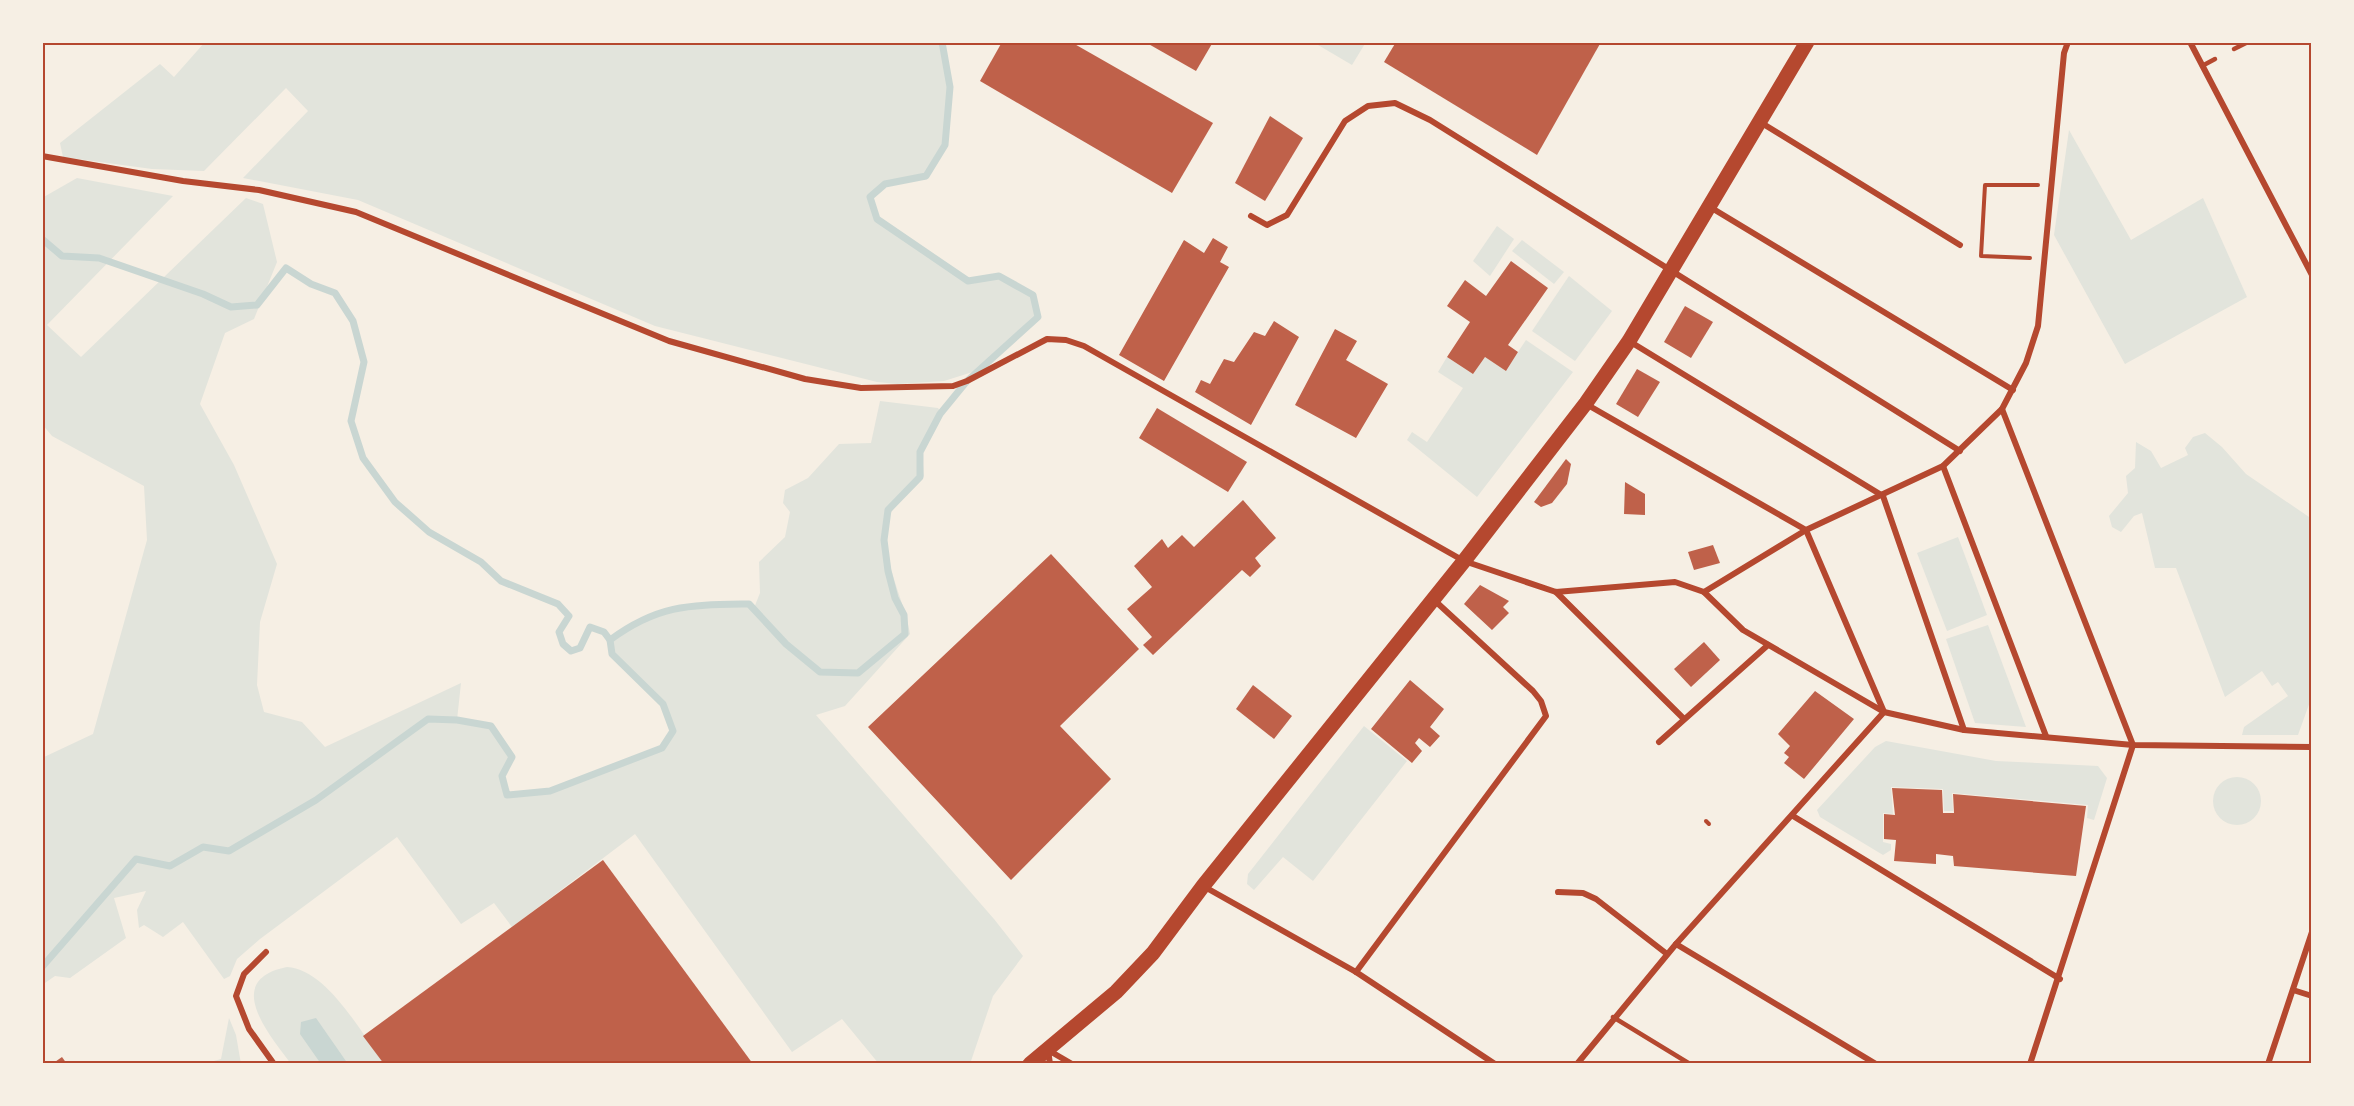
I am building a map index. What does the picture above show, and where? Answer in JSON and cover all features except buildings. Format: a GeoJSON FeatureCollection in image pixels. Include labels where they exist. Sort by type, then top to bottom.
{"type":"FeatureCollection","features":[{"type":"Feature","properties":{"kind":"main road"},"geometry":{"type":"LineString","coordinates":[[1030,1064],[1049,1057],[1153,953],[1203,886],[1464,561],[1586,403],[1629,341],[1669,270],[1710,207],[1807,42]]}},
{"type":"Feature","properties":{"kind":"street"},"geometry":{"type":"LineString","coordinates":[[1704,592],[1806,530],[1943,466],[2002,409],[2026,363],[2038,326],[2042,259],[2064,53],[2068,42]]}},
{"type":"Feature","properties":{"kind":"street"},"geometry":{"type":"LineString","coordinates":[[2190,42],[2312,275]]}},
{"type":"Feature","properties":{"kind":"street"},"geometry":{"type":"LineString","coordinates":[[1251,216],[1267,225],[1287,215],[1345,121],[1368,106],[1395,103],[1430,120],[1960,451]]}},
{"type":"Feature","properties":{"kind":"street"},"geometry":{"type":"LineString","coordinates":[[1760,121],[1960,245]]}},
{"type":"Feature","properties":{"kind":"street"},"geometry":{"type":"LineString","coordinates":[[42,156],[183,181],[259,190],[356,212],[669,341],[805,379],[861,388],[953,386],[1047,339],[1066,340],[1084,346],[1464,561],[1556,592],[1675,582],[1704,592],[1743,630],[1884,712],[1964,730],[2133,745],[2312,747]]}},
{"type":"Feature","properties":{"kind":"street"},"geometry":{"type":"LineString","coordinates":[[1710,207],[2013,390]]}},
{"type":"Feature","properties":{"kind":"street"},"geometry":{"type":"LineString","coordinates":[[1629,341],[1883,496],[1964,730]]}},
{"type":"Feature","properties":{"kind":"street"},"geometry":{"type":"LineString","coordinates":[[1586,403],[1806,530],[1884,712]]}},
{"type":"Feature","properties":{"kind":"street"},"geometry":{"type":"LineString","coordinates":[[2002,409],[2133,745],[2060,979],[2030,1064]]}},
{"type":"Feature","properties":{"kind":"street"},"geometry":{"type":"LineString","coordinates":[[1943,466],[2046,736]]}},
{"type":"Feature","properties":{"kind":"street"},"geometry":{"type":"LineString","coordinates":[[1556,592],[1684,719]]}},
{"type":"Feature","properties":{"kind":"street"},"geometry":{"type":"LineString","coordinates":[[1356,972],[1546,716],[1541,700],[1533,690],[1432,598]]}},
{"type":"Feature","properties":{"kind":"street"},"geometry":{"type":"LineString","coordinates":[[1659,742],[1768,645]]}},
{"type":"Feature","properties":{"kind":"street"},"geometry":{"type":"LineString","coordinates":[[1577,1064],[1613,1017],[1667,954],[1884,712]]}},
{"type":"Feature","properties":{"kind":"street"},"geometry":{"type":"LineString","coordinates":[[1793,816],[2060,979]]}},
{"type":"Feature","properties":{"kind":"street"},"geometry":{"type":"LineString","coordinates":[[1203,886],[1356,972],[1495,1064]]}},
{"type":"Feature","properties":{"kind":"street"},"geometry":{"type":"LineString","coordinates":[[1558,892],[1583,893],[1596,899],[1667,954]]}},
{"type":"Feature","properties":{"kind":"street"},"geometry":{"type":"LineString","coordinates":[[2268,1064],[2312,932]]}},
{"type":"Feature","properties":{"kind":"street"},"geometry":{"type":"LineString","coordinates":[[1676,944],[1876,1064]]}},
{"type":"Feature","properties":{"kind":"street"},"geometry":{"type":"LineString","coordinates":[[266,952],[244,974],[236,996],[249,1029],[274,1064]]}},
{"type":"Feature","properties":{"kind":"street"},"geometry":{"type":"LineString","coordinates":[[2293,990],[2312,996]]}},
{"type":"Feature","properties":{"kind":"street"},"geometry":{"type":"LineString","coordinates":[[1049,1057],[1072,1064]]}},
{"type":"Feature","properties":{"kind":"lane"},"geometry":{"type":"LineString","coordinates":[[2234,49],[2248,42]]}},
{"type":"Feature","properties":{"kind":"lane"},"geometry":{"type":"LineString","coordinates":[[2202,66],[2215,59]]}},
{"type":"Feature","properties":{"kind":"lane"},"geometry":{"type":"LineString","coordinates":[[1613,1017],[1690,1064]]}},
{"type":"Feature","properties":{"kind":"path"},"geometry":{"type":"LineString","coordinates":[[2042,259],[1981,256],[1985,184],[2050,186]]}},
{"type":"Feature","properties":{"kind":"shaded area"},"geometry":{"type":"Polygon","coordinates":[[[205,42],[942,42],[950,87],[945,145],[926,176],[885,184],[870,197],[877,219],[968,280],[999,276],[1033,295],[1038,317],[979,370],[944,381],[897,384],[877,382],[655,326],[358,200],[243,178],[308,111],[286,88],[204,171],[152,169],[63,157],[60,143],[160,64],[174,77],[205,42]]]}},
{"type":"Feature","properties":{"kind":"shaded area"},"geometry":{"type":"Polygon","coordinates":[[[1313,42],[1366,42],[1352,65],[1313,42]]]}},
{"type":"Feature","properties":{"kind":"shaded area"},"geometry":{"type":"Polygon","coordinates":[[[2069,130],[2131,240],[2203,198],[2247,297],[2125,364],[2054,235],[2069,130]]]}},
{"type":"Feature","properties":{"kind":"shaded area"},"geometry":{"type":"Polygon","coordinates":[[[77,178],[173,196],[47,325],[81,357],[246,198],[263,204],[277,262],[254,319],[225,333],[200,404],[234,465],[277,564],[260,622],[257,685],[264,712],[302,722],[325,747],[461,683],[457,720],[491,726],[512,757],[502,776],[507,795],[550,791],[662,748],[673,731],[663,704],[612,654],[610,640],[644,619],[676,609],[692,606],[749,604],[754,608],[760,593],[759,562],[785,537],[790,512],[783,503],[785,490],[808,478],[839,444],[871,443],[880,401],[938,408],[943,415],[922,452],[924,476],[895,506],[887,524],[888,555],[910,634],[845,706],[816,715],[994,919],[1023,956],[993,996],[970,1064],[879,1064],[842,1019],[792,1052],[635,834],[512,927],[494,903],[461,924],[397,837],[260,939],[237,959],[230,976],[224,979],[183,922],[163,937],[144,925],[139,928],[137,910],[146,891],[114,898],[126,938],[70,978],[55,976],[42,985],[42,758],[93,734],[147,540],[144,486],[52,436],[42,424],[42,198],[77,178]]]}},
{"type":"Feature","properties":{"kind":"shaded area"},"geometry":{"type":"Polygon","coordinates":[[[1497,226],[1514,239],[1490,276],[1473,261],[1497,226]]]}},
{"type":"Feature","properties":{"kind":"shaded area"},"geometry":{"type":"Polygon","coordinates":[[[1522,240],[1564,272],[1554,284],[1512,251],[1522,240]]]}},
{"type":"Feature","properties":{"kind":"shaded area"},"geometry":{"type":"Polygon","coordinates":[[[1569,276],[1612,311],[1575,361],[1532,331],[1569,276]]]}},
{"type":"Feature","properties":{"kind":"shaded area"},"geometry":{"type":"Polygon","coordinates":[[[1526,340],[1573,372],[1477,497],[1407,440],[1412,432],[1427,442],[1463,388],[1438,372],[1447,357],[1472,373],[1485,357],[1506,370],[1526,340]]]}},
{"type":"Feature","properties":{"kind":"shaded area"},"geometry":{"type":"Polygon","coordinates":[[[2205,433],[2222,447],[2246,474],[2312,519],[2312,696],[2298,735],[2242,735],[2244,727],[2288,696],[2278,682],[2272,686],[2262,671],[2225,697],[2176,568],[2155,568],[2142,513],[2134,516],[2121,532],[2112,527],[2109,516],[2128,493],[2126,476],[2135,468],[2136,442],[2151,451],[2161,468],[2188,455],[2185,448],[2193,437],[2205,433]]]}},
{"type":"Feature","properties":{"kind":"shaded area"},"geometry":{"type":"Polygon","coordinates":[[[1958,537],[1987,615],[1947,631],[1917,553],[1958,537]]]}},
{"type":"Feature","properties":{"kind":"shaded area"},"geometry":{"type":"Polygon","coordinates":[[[1988,625],[2026,727],[1975,723],[1946,639],[1988,625]]]}},
{"type":"Feature","properties":{"kind":"shaded area"},"geometry":{"type":"Polygon","coordinates":[[[1364,726],[1407,761],[1313,881],[1283,857],[1254,890],[1247,884],[1248,874],[1364,726]]]}},
{"type":"Feature","properties":{"kind":"shaded area"},"geometry":{"type":"Polygon","coordinates":[[[1886,741],[1996,761],[2098,766],[2107,778],[2094,820],[2087,818],[2088,805],[1952,793],[1953,811],[1944,811],[1943,789],[1891,787],[1893,814],[1883,813],[1883,842],[1891,844],[1891,850],[1883,855],[1820,817],[1817,810],[1875,747],[1886,741]]]}},
{"type":"Feature","properties":{"kind":"shaded area"},"geometry":{"type":"Polygon","coordinates":[[[2232,777],[2242,777],[2257,787],[2261,801],[2260,810],[2251,821],[2242,825],[2232,825],[2217,815],[2213,806],[2213,796],[2223,781],[2232,777]]]}},
{"type":"Feature","properties":{"kind":"shaded area"},"geometry":{"type":"Polygon","coordinates":[[[287,967],[302,971],[316,979],[329,991],[342,1005],[384,1064],[291,1064],[263,1024],[256,1009],[254,995],[257,983],[268,974],[287,967]]]}},
{"type":"Feature","properties":{"kind":"shaded area"},"geometry":{"type":"Polygon","coordinates":[[[229,1018],[236,1035],[241,1064],[203,1064],[221,1059],[229,1018]]]}},
{"type":"Feature","properties":{"kind":"shaded area"},"geometry":{"type":"Polygon","coordinates":[[[316,1018],[348,1064],[321,1064],[300,1034],[301,1022],[316,1018]]]}},
{"type":"Feature","properties":{"kind":"waterway"},"geometry":{"type":"LineString","coordinates":[[42,967],[136,859],[170,866],[203,847],[229,851],[316,800],[428,719],[457,720],[491,726],[512,757],[502,776],[507,795],[550,791],[662,748],[673,731],[663,704],[612,654],[610,640],[644,619],[692,606],[749,604],[786,644],[820,672],[858,673],[905,634],[904,615],[895,598],[888,571],[884,540],[888,510],[920,477],[920,452],[940,414],[967,381],[1038,317],[1033,295],[999,276],[968,281],[877,219],[870,197],[885,184],[926,176],[945,145],[950,87],[942,42]]}},
{"type":"Feature","properties":{"kind":"waterway"},"geometry":{"type":"LineString","coordinates":[[42,239],[62,256],[99,258],[203,294],[231,307],[257,305],[286,268],[311,284],[335,293],[353,321],[364,362],[351,421],[363,458],[395,502],[429,532],[481,562],[501,581],[558,604],[569,616],[559,632],[563,644],[571,651],[580,648],[590,627],[604,632],[610,640]]}}]}
